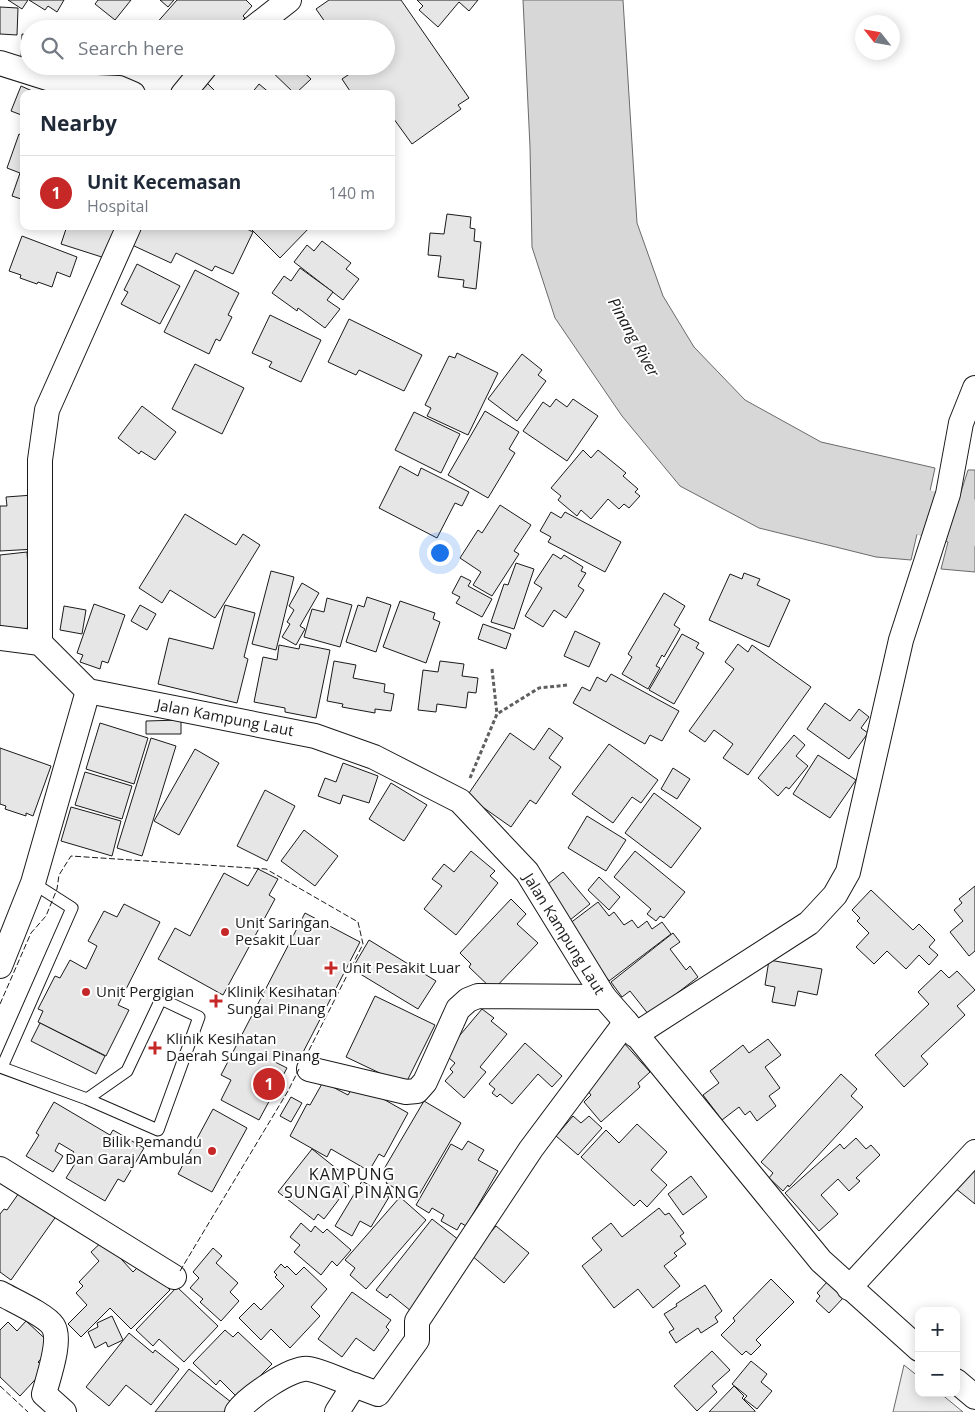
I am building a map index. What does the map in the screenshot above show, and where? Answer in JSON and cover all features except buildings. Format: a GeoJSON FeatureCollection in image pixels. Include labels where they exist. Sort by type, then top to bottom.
{"type":"FeatureCollection","features":[{"type":"Feature","properties":{"kind":"street"},"geometry":{"type":"LineString","coordinates":[[264,20],[290,0]]}},
{"type":"Feature","properties":{"kind":"street"},"geometry":{"type":"LineString","coordinates":[[0,63],[20,69]]}},
{"type":"Feature","properties":{"kind":"street"},"geometry":{"type":"LineString","coordinates":[[38,75],[72,86],[119,88],[124,90]]}},
{"type":"Feature","properties":{"kind":"street"},"geometry":{"type":"LineString","coordinates":[[186,90],[199,75]]}},
{"type":"Feature","properties":{"kind":"street"},"geometry":{"type":"LineString","coordinates":[[40,643],[40,460],[47,410],[127,230]]}},
{"type":"Feature","properties":{"kind":"street"},"geometry":{"type":"LineString","coordinates":[[237,1412],[242,1406],[279,1378],[308,1369],[378,1394],[417,1340],[417,1321],[526,1158],[631,1028],[808,923],[835,895],[848,872],[901,640],[948,494],[961,423],[975,388]]}},
{"type":"Feature","properties":{"kind":"street"},"geometry":{"type":"LineString","coordinates":[[0,638],[40,643],[88,691],[33,884],[0,966]]}},
{"type":"Feature","properties":{"kind":"street","name":"Jalan Kampung Laut"},"geometry":{"type":"LineString","coordinates":[[88,691],[315,736],[374,757],[460,801],[527,872],[604,997],[821,1261],[915,1346]]}},
{"type":"Feature","properties":{"kind":"street"},"geometry":{"type":"LineString","coordinates":[[309,1069],[406,1092],[417,1091],[425,1082],[458,1010],[468,1000],[478,996],[604,997]]}},
{"type":"Feature","properties":{"kind":"street"},"geometry":{"type":"LineString","coordinates":[[849,1288],[975,1152]]}},
{"type":"Feature","properties":{"kind":"street"},"geometry":{"type":"LineString","coordinates":[[0,1169],[174,1277]]}},
{"type":"Feature","properties":{"kind":"street"},"geometry":{"type":"LineString","coordinates":[[0,1293],[47,1319],[54,1326],[57,1341],[44,1394],[64,1412]]}},
{"type":"Feature","properties":{"kind":"street"},"geometry":{"type":"LineString","coordinates":[[960,1384],[975,1397]]}},
{"type":"Feature","properties":{"kind":"street"},"geometry":{"type":"LineString","coordinates":[[337,1412],[354,1385]]}},
{"type":"Feature","properties":{"kind":"lane"},"geometry":{"type":"LineString","coordinates":[[33,884],[72,908],[1,1067],[87,1099],[158,1130],[200,1017],[161,999],[127,1071],[87,1099]]}},
{"type":"Feature","properties":{"kind":"path"},"geometry":{"type":"LineString","coordinates":[[460,801],[497,714],[492,668]]}},
{"type":"Feature","properties":{"kind":"path"},"geometry":{"type":"LineString","coordinates":[[497,714],[539,688],[568,685]]}},
{"type":"Feature","properties":{"kind":"shaded area"},"geometry":{"type":"Polygon","coordinates":[[[904,1365],[915,1374],[915,1397],[945,1397],[963,1412],[893,1412],[904,1365]]]}},
{"type":"Feature","properties":{"kind":"water"},"geometry":{"type":"Polygon","coordinates":[[[523,0],[623,0],[637,223],[663,296],[694,347],[745,400],[821,442],[935,468],[925,514],[952,520],[968,470],[975,470],[975,572],[941,569],[948,542],[917,534],[911,560],[876,557],[759,528],[680,486],[622,416],[555,318],[532,247],[530,147],[523,0]]]}},
{"type":"Feature","properties":{"kind":"waterway","name":"Pinang River"},"geometry":{"type":"LineString","coordinates":[[863,500],[975,523]]}},
{"type":"Feature","properties":{"kind":"fence"},"geometry":{"type":"LineString","coordinates":[[0,1004],[31,933],[46,916],[57,889],[59,875],[71,856],[266,869],[358,922],[363,944],[304,1060]]}},
{"type":"Feature","properties":{"kind":"fence"},"geometry":{"type":"LineString","coordinates":[[180,1271],[288,1091],[299,1069]]}},
{"type":"Feature","properties":{"kind":"fence"},"geometry":{"type":"LineString","coordinates":[[0,1386],[28,1412]]}},
{"type":"Feature","properties":{"kind":"place","name":"Unit Saringan Pesakit Luar"},"geometry":{"type":"Point","coordinates":[225,932]}},
{"type":"Feature","properties":{"kind":"place","name":"Unit Pesakit Luar"},"geometry":{"type":"Point","coordinates":[331,968]}},
{"type":"Feature","properties":{"kind":"place","name":"Unit Pergigian"},"geometry":{"type":"Point","coordinates":[86,992]}},
{"type":"Feature","properties":{"kind":"place","name":"Klinik Kesihatan Sungai Pinang"},"geometry":{"type":"Point","coordinates":[216,1001]}},
{"type":"Feature","properties":{"kind":"place","name":"Klinik Kesihatan Daerah Sungai Pinang"},"geometry":{"type":"Point","coordinates":[155,1048]}},
{"type":"Feature","properties":{"kind":"place","name":"Unit Kecemasan"},"geometry":{"type":"Point","coordinates":[269,1084]}},
{"type":"Feature","properties":{"kind":"place","name":"Bilik Pemandu Dan Garaj Ambulan"},"geometry":{"type":"Point","coordinates":[212,1151]}},
{"type":"Feature","properties":{"kind":"district","name":"KAMPUNG SUNGAI PINANG"},"geometry":{"type":"Point","coordinates":[352,1183]}}]}
